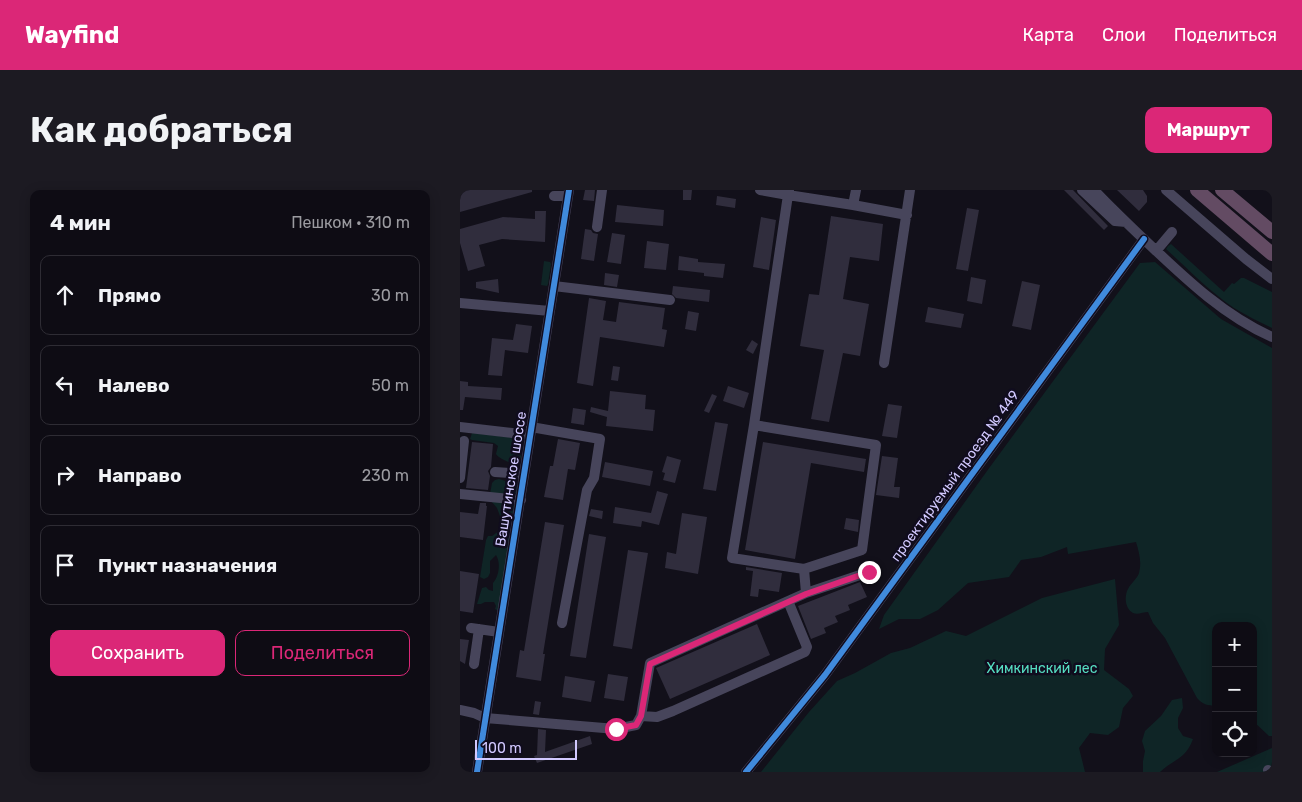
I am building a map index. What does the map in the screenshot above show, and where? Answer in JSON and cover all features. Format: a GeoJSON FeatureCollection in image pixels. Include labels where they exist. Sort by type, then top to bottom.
{"type":"FeatureCollection","features":[{"type":"Feature","properties":{"kind":"highway"},"geometry":{"type":"LineString","coordinates":[[1197,190],[1272,254]]}},
{"type":"Feature","properties":{"kind":"highway"},"geometry":{"type":"LineString","coordinates":[[1222,190],[1272,232]]}},
{"type":"Feature","properties":{"kind":"street"},"geometry":{"type":"LineString","coordinates":[[597,227],[602,190]]}},
{"type":"Feature","properties":{"kind":"street"},"geometry":{"type":"LineString","coordinates":[[760,190],[788,192],[907,215]]}},
{"type":"Feature","properties":{"kind":"street"},"geometry":{"type":"LineString","coordinates":[[853,205],[856,190]]}},
{"type":"Feature","properties":{"kind":"street"},"geometry":{"type":"LineString","coordinates":[[884,363],[910,190]]}},
{"type":"Feature","properties":{"kind":"street"},"geometry":{"type":"LineString","coordinates":[[1082,190],[1115,221],[1126,222]]}},
{"type":"Feature","properties":{"kind":"street"},"geometry":{"type":"LineString","coordinates":[[1094,190],[1196,288],[1242,322],[1272,337]]}},
{"type":"Feature","properties":{"kind":"street"},"geometry":{"type":"LineString","coordinates":[[1166,190],[1272,279]]}},
{"type":"Feature","properties":{"kind":"street"},"geometry":{"type":"LineString","coordinates":[[754,425],[876,445],[862,550],[804,569],[732,558],[754,425],[788,192]]}},
{"type":"Feature","properties":{"kind":"street"},"geometry":{"type":"LineString","coordinates":[[554,196],[568,193]]}},
{"type":"Feature","properties":{"kind":"street","name":"Вашутинское шоссе"},"geometry":{"type":"LineString","coordinates":[[478,772],[568,193]]}},
{"type":"Feature","properties":{"kind":"street"},"geometry":{"type":"LineString","coordinates":[[1156,251],[1172,232]]}},
{"type":"Feature","properties":{"kind":"street","name":"проектируемый проезд № 449"},"geometry":{"type":"LineString","coordinates":[[746,772],[825,675],[1144,239]]}},
{"type":"Feature","properties":{"kind":"street"},"geometry":{"type":"LineString","coordinates":[[554,286],[670,300]]}},
{"type":"Feature","properties":{"kind":"street"},"geometry":{"type":"LineString","coordinates":[[460,302],[550,310]]}},
{"type":"Feature","properties":{"kind":"street"},"geometry":{"type":"LineString","coordinates":[[460,427],[531,431],[600,438],[594,478],[587,490],[562,623]]}},
{"type":"Feature","properties":{"kind":"street"},"geometry":{"type":"LineString","coordinates":[[460,476],[464,441]]}},
{"type":"Feature","properties":{"kind":"street"},"geometry":{"type":"LineString","coordinates":[[495,472],[524,474]]}},
{"type":"Feature","properties":{"kind":"street"},"geometry":{"type":"LineString","coordinates":[[460,494],[521,500]]}},
{"type":"Feature","properties":{"kind":"street"},"geometry":{"type":"LineString","coordinates":[[804,569],[806,594]]}},
{"type":"Feature","properties":{"kind":"street"},"geometry":{"type":"LineString","coordinates":[[460,710],[486,718],[616,729],[636,725],[641,716],[650,664],[806,594],[869,572]]}},
{"type":"Feature","properties":{"kind":"street"},"geometry":{"type":"LineString","coordinates":[[641,716],[657,716],[673,711],[804,652],[807,647],[788,602]]}},
{"type":"Feature","properties":{"kind":"street"},"geometry":{"type":"LineString","coordinates":[[474,664],[475,628],[499,632]]}},
{"type":"Feature","properties":{"kind":"green space"},"geometry":{"type":"Polygon","coordinates":[[[1171,244],[1224,292],[1232,283],[1234,284],[1241,278],[1244,278],[1272,292],[1272,328],[1234,308],[1199,280],[1166,249],[1171,244]]]}},
{"type":"Feature","properties":{"kind":"green space"},"geometry":{"type":"Polygon","coordinates":[[[544,261],[551,264],[547,286],[541,285],[544,261]]]}},
{"type":"Feature","properties":{"kind":"green space"},"geometry":{"type":"Polygon","coordinates":[[[1155,262],[1221,319],[1272,348],[1272,736],[1269,736],[1257,725],[1257,622],[1212,622],[1212,706],[1201,702],[1148,612],[1139,614],[1133,613],[1128,609],[1127,592],[1140,569],[1140,557],[1136,542],[1068,554],[1067,547],[1041,557],[1021,560],[1009,577],[968,583],[938,610],[920,619],[899,619],[879,629],[884,615],[1140,263],[1155,262]]]}},
{"type":"Feature","properties":{"kind":"green space"},"geometry":{"type":"Polygon","coordinates":[[[472,433],[517,438],[523,445],[521,461],[515,464],[503,459],[496,454],[498,446],[494,443],[470,439],[472,433]]]}},
{"type":"Feature","properties":{"kind":"green space"},"geometry":{"type":"Polygon","coordinates":[[[499,479],[520,484],[516,494],[512,496],[514,511],[504,518],[500,516],[497,508],[491,501],[490,494],[492,483],[499,479]]]}},
{"type":"Feature","properties":{"kind":"green space"},"geometry":{"type":"Polygon","coordinates":[[[499,531],[510,537],[500,609],[497,610],[495,609],[494,602],[477,604],[482,588],[486,587],[493,591],[493,583],[499,569],[496,555],[490,561],[488,577],[484,579],[480,577],[486,540],[488,536],[492,536],[499,531]]]}},
{"type":"Feature","properties":{"kind":"green space","name":"Химкинский лес"},"geometry":{"type":"Polygon","coordinates":[[[1115,579],[1119,625],[1105,649],[1104,670],[1129,689],[1133,696],[1123,708],[1119,727],[1108,735],[1090,733],[1079,748],[1085,772],[761,772],[809,712],[837,681],[891,653],[910,648],[946,631],[966,636],[1042,598],[1115,579]]]}},
{"type":"Feature","properties":{"kind":"green space"},"geometry":{"type":"Polygon","coordinates":[[[1182,698],[1183,708],[1178,718],[1178,728],[1183,736],[1193,739],[1190,746],[1183,755],[1160,772],[1143,772],[1145,751],[1142,741],[1145,731],[1161,716],[1172,700],[1182,698]]]}},
{"type":"Feature","properties":{"kind":"green space"},"geometry":{"type":"Polygon","coordinates":[[[1272,748],[1272,772],[1217,772],[1251,757],[1257,757],[1257,755],[1272,748]]]}},
{"type":"Feature","properties":{"kind":"building"},"geometry":{"type":"Polygon","coordinates":[[[460,190],[532,190],[532,192],[460,212],[460,190]]]}},
{"type":"Feature","properties":{"kind":"building"},"geometry":{"type":"Polygon","coordinates":[[[585,190],[595,190],[594,201],[583,200],[585,190]]]}},
{"type":"Feature","properties":{"kind":"building"},"geometry":{"type":"Polygon","coordinates":[[[683,190],[692,190],[691,200],[683,200],[683,190]]]}},
{"type":"Feature","properties":{"kind":"building"},"geometry":{"type":"Polygon","coordinates":[[[1064,190],[1073,190],[1108,226],[1104,230],[1064,190]]]}},
{"type":"Feature","properties":{"kind":"building"},"geometry":{"type":"Polygon","coordinates":[[[1117,190],[1143,190],[1147,196],[1147,202],[1139,211],[1117,190]]]}},
{"type":"Feature","properties":{"kind":"building"},"geometry":{"type":"Polygon","coordinates":[[[717,196],[736,199],[735,208],[716,205],[717,196]]]}},
{"type":"Feature","properties":{"kind":"building"},"geometry":{"type":"Polygon","coordinates":[[[617,205],[664,210],[663,226],[615,222],[617,205]]]}},
{"type":"Feature","properties":{"kind":"building"},"geometry":{"type":"Polygon","coordinates":[[[967,208],[979,210],[968,271],[956,269],[967,208]]]}},
{"type":"Feature","properties":{"kind":"building"},"geometry":{"type":"Polygon","coordinates":[[[535,211],[546,211],[545,242],[502,239],[479,245],[485,266],[468,271],[460,243],[460,229],[503,217],[535,219],[535,211]]]}},
{"type":"Feature","properties":{"kind":"building"},"geometry":{"type":"Polygon","coordinates":[[[831,216],[883,224],[879,261],[850,257],[843,299],[869,304],[860,356],[843,353],[829,422],[811,419],[824,350],[800,346],[809,294],[819,295],[831,216]]]}},
{"type":"Feature","properties":{"kind":"building"},"geometry":{"type":"Polygon","coordinates":[[[761,217],[776,220],[769,270],[753,267],[761,217]]]}},
{"type":"Feature","properties":{"kind":"building"},"geometry":{"type":"Polygon","coordinates":[[[585,229],[598,234],[594,261],[581,259],[585,229]]]}},
{"type":"Feature","properties":{"kind":"building"},"geometry":{"type":"Polygon","coordinates":[[[612,233],[625,235],[621,264],[607,262],[612,233]]]}},
{"type":"Feature","properties":{"kind":"building"},"geometry":{"type":"Polygon","coordinates":[[[647,241],[669,244],[666,270],[644,268],[647,241]]]}},
{"type":"Feature","properties":{"kind":"building"},"geometry":{"type":"Polygon","coordinates":[[[679,256],[698,259],[698,262],[725,264],[723,278],[704,276],[704,273],[678,270],[679,256]]]}},
{"type":"Feature","properties":{"kind":"building"},"geometry":{"type":"Polygon","coordinates":[[[605,273],[619,275],[617,287],[604,285],[605,273]]]}},
{"type":"Feature","properties":{"kind":"building"},"geometry":{"type":"Polygon","coordinates":[[[971,277],[986,280],[982,304],[967,301],[971,277]]]}},
{"type":"Feature","properties":{"kind":"building"},"geometry":{"type":"Polygon","coordinates":[[[498,279],[499,293],[476,288],[476,282],[498,279]]]}},
{"type":"Feature","properties":{"kind":"building"},"geometry":{"type":"Polygon","coordinates":[[[1022,281],[1040,285],[1031,330],[1012,326],[1022,281]]]}},
{"type":"Feature","properties":{"kind":"building"},"geometry":{"type":"Polygon","coordinates":[[[673,286],[710,290],[709,302],[676,298],[672,294],[673,286]]]}},
{"type":"Feature","properties":{"kind":"building"},"geometry":{"type":"Polygon","coordinates":[[[589,298],[606,301],[603,320],[616,322],[619,302],[665,308],[662,329],[667,330],[664,347],[600,337],[593,386],[577,383],[589,298]]]}},
{"type":"Feature","properties":{"kind":"building"},"geometry":{"type":"Polygon","coordinates":[[[928,307],[964,314],[961,328],[925,322],[928,307]]]}},
{"type":"Feature","properties":{"kind":"building"},"geometry":{"type":"Polygon","coordinates":[[[688,311],[699,313],[696,331],[685,329],[688,311]]]}},
{"type":"Feature","properties":{"kind":"building"},"geometry":{"type":"Polygon","coordinates":[[[516,324],[532,326],[528,353],[505,350],[502,376],[488,375],[492,338],[513,340],[516,324]]]}},
{"type":"Feature","properties":{"kind":"building"},"geometry":{"type":"Polygon","coordinates":[[[752,340],[758,344],[753,354],[746,350],[752,340]]]}},
{"type":"Feature","properties":{"kind":"building"},"geometry":{"type":"Polygon","coordinates":[[[613,366],[620,367],[618,381],[611,380],[613,366]]]}},
{"type":"Feature","properties":{"kind":"building"},"geometry":{"type":"Polygon","coordinates":[[[460,381],[468,382],[468,386],[502,388],[501,400],[465,397],[463,410],[460,410],[460,381]]]}},
{"type":"Feature","properties":{"kind":"building"},"geometry":{"type":"Polygon","coordinates":[[[728,386],[749,393],[744,408],[723,401],[728,386]]]}},
{"type":"Feature","properties":{"kind":"building"},"geometry":{"type":"Polygon","coordinates":[[[610,391],[646,395],[645,409],[655,410],[653,431],[606,426],[607,417],[590,412],[591,407],[608,411],[610,391]]]}},
{"type":"Feature","properties":{"kind":"building"},"geometry":{"type":"Polygon","coordinates":[[[712,394],[717,396],[709,413],[704,411],[712,394]]]}},
{"type":"Feature","properties":{"kind":"building"},"geometry":{"type":"Polygon","coordinates":[[[888,404],[902,406],[897,438],[882,436],[888,404]]]}},
{"type":"Feature","properties":{"kind":"building"},"geometry":{"type":"Polygon","coordinates":[[[573,408],[586,410],[584,425],[571,423],[573,408]]]}},
{"type":"Feature","properties":{"kind":"building"},"geometry":{"type":"Polygon","coordinates":[[[715,422],[728,424],[716,491],[703,489],[715,422]]]}},
{"type":"Feature","properties":{"kind":"building"},"geometry":{"type":"Polygon","coordinates":[[[558,439],[580,443],[575,470],[568,469],[563,500],[544,497],[558,439]]]}},
{"type":"Feature","properties":{"kind":"building"},"geometry":{"type":"Polygon","coordinates":[[[472,442],[493,444],[491,467],[488,471],[490,476],[488,490],[466,488],[472,442]]]}},
{"type":"Feature","properties":{"kind":"building"},"geometry":{"type":"Polygon","coordinates":[[[763,442],[866,459],[864,472],[811,463],[795,559],[745,550],[763,442]]]}},
{"type":"Feature","properties":{"kind":"building"},"geometry":{"type":"Polygon","coordinates":[[[667,456],[681,460],[675,483],[663,480],[665,473],[662,472],[667,456]]]}},
{"type":"Feature","properties":{"kind":"building"},"geometry":{"type":"Polygon","coordinates":[[[882,456],[898,458],[894,487],[900,487],[899,498],[876,495],[882,456]]]}},
{"type":"Feature","properties":{"kind":"building"},"geometry":{"type":"Polygon","coordinates":[[[605,462],[653,471],[650,486],[602,477],[605,462]]]}},
{"type":"Feature","properties":{"kind":"building"},"geometry":{"type":"Polygon","coordinates":[[[657,491],[668,494],[659,525],[642,521],[641,527],[613,523],[615,507],[651,513],[657,491]]]}},
{"type":"Feature","properties":{"kind":"building"},"geometry":{"type":"Polygon","coordinates":[[[480,503],[486,503],[487,506],[483,540],[460,537],[460,512],[478,514],[480,503]]]}},
{"type":"Feature","properties":{"kind":"building"},"geometry":{"type":"Polygon","coordinates":[[[591,509],[603,511],[602,519],[589,516],[591,509]]]}},
{"type":"Feature","properties":{"kind":"building"},"geometry":{"type":"Polygon","coordinates":[[[682,513],[707,517],[698,574],[665,568],[667,552],[676,554],[682,513]]]}},
{"type":"Feature","properties":{"kind":"building"},"geometry":{"type":"Polygon","coordinates":[[[846,518],[859,520],[858,532],[844,529],[846,518]]]}},
{"type":"Feature","properties":{"kind":"building"},"geometry":{"type":"Polygon","coordinates":[[[545,522],[564,525],[543,654],[545,654],[541,681],[516,677],[520,650],[524,651],[545,522]]]}},
{"type":"Feature","properties":{"kind":"building"},"geometry":{"type":"Polygon","coordinates":[[[589,534],[606,537],[586,658],[570,656],[589,534]]]}},
{"type":"Feature","properties":{"kind":"building"},"geometry":{"type":"Polygon","coordinates":[[[628,550],[648,553],[632,649],[613,646],[628,550]]]}},
{"type":"Feature","properties":{"kind":"building"},"geometry":{"type":"Polygon","coordinates":[[[746,567],[782,573],[779,592],[759,589],[758,597],[750,596],[753,571],[746,570],[746,567]]]}},
{"type":"Feature","properties":{"kind":"building"},"geometry":{"type":"Polygon","coordinates":[[[460,571],[479,574],[473,613],[460,611],[460,571]]]}},
{"type":"Feature","properties":{"kind":"building"},"geometry":{"type":"Polygon","coordinates":[[[860,582],[867,597],[848,605],[850,610],[835,616],[838,622],[824,628],[826,633],[811,639],[798,606],[860,582]]]}},
{"type":"Feature","properties":{"kind":"building"},"geometry":{"type":"Polygon","coordinates":[[[757,624],[770,655],[670,699],[656,668],[757,624]]]}},
{"type":"Feature","properties":{"kind":"building"},"geometry":{"type":"Polygon","coordinates":[[[460,639],[469,640],[465,664],[460,661],[460,639]]]}},
{"type":"Feature","properties":{"kind":"building"},"geometry":{"type":"Polygon","coordinates":[[[608,674],[628,677],[624,701],[604,698],[608,674]]]}},
{"type":"Feature","properties":{"kind":"building"},"geometry":{"type":"Polygon","coordinates":[[[565,676],[595,681],[591,702],[562,697],[565,676]]]}},
{"type":"Feature","properties":{"kind":"building"},"geometry":{"type":"Polygon","coordinates":[[[535,701],[541,702],[539,715],[533,714],[535,701]]]}},
{"type":"Feature","properties":{"kind":"building"},"geometry":{"type":"Polygon","coordinates":[[[538,729],[546,730],[545,752],[590,736],[592,744],[537,763],[534,756],[537,755],[538,729]]]}},
{"type":"Feature","properties":{"kind":"cycle path"},"geometry":{"type":"LineString","coordinates":[[477,772],[569,190]]}},
{"type":"Feature","properties":{"kind":"cycle path"},"geometry":{"type":"LineString","coordinates":[[746,772],[825,675],[1144,239]]}},
{"type":"Feature","properties":{"kind":"route"},"geometry":{"type":"LineString","coordinates":[[616,729],[636,725],[641,716],[650,664],[806,594],[869,572]]}}]}
